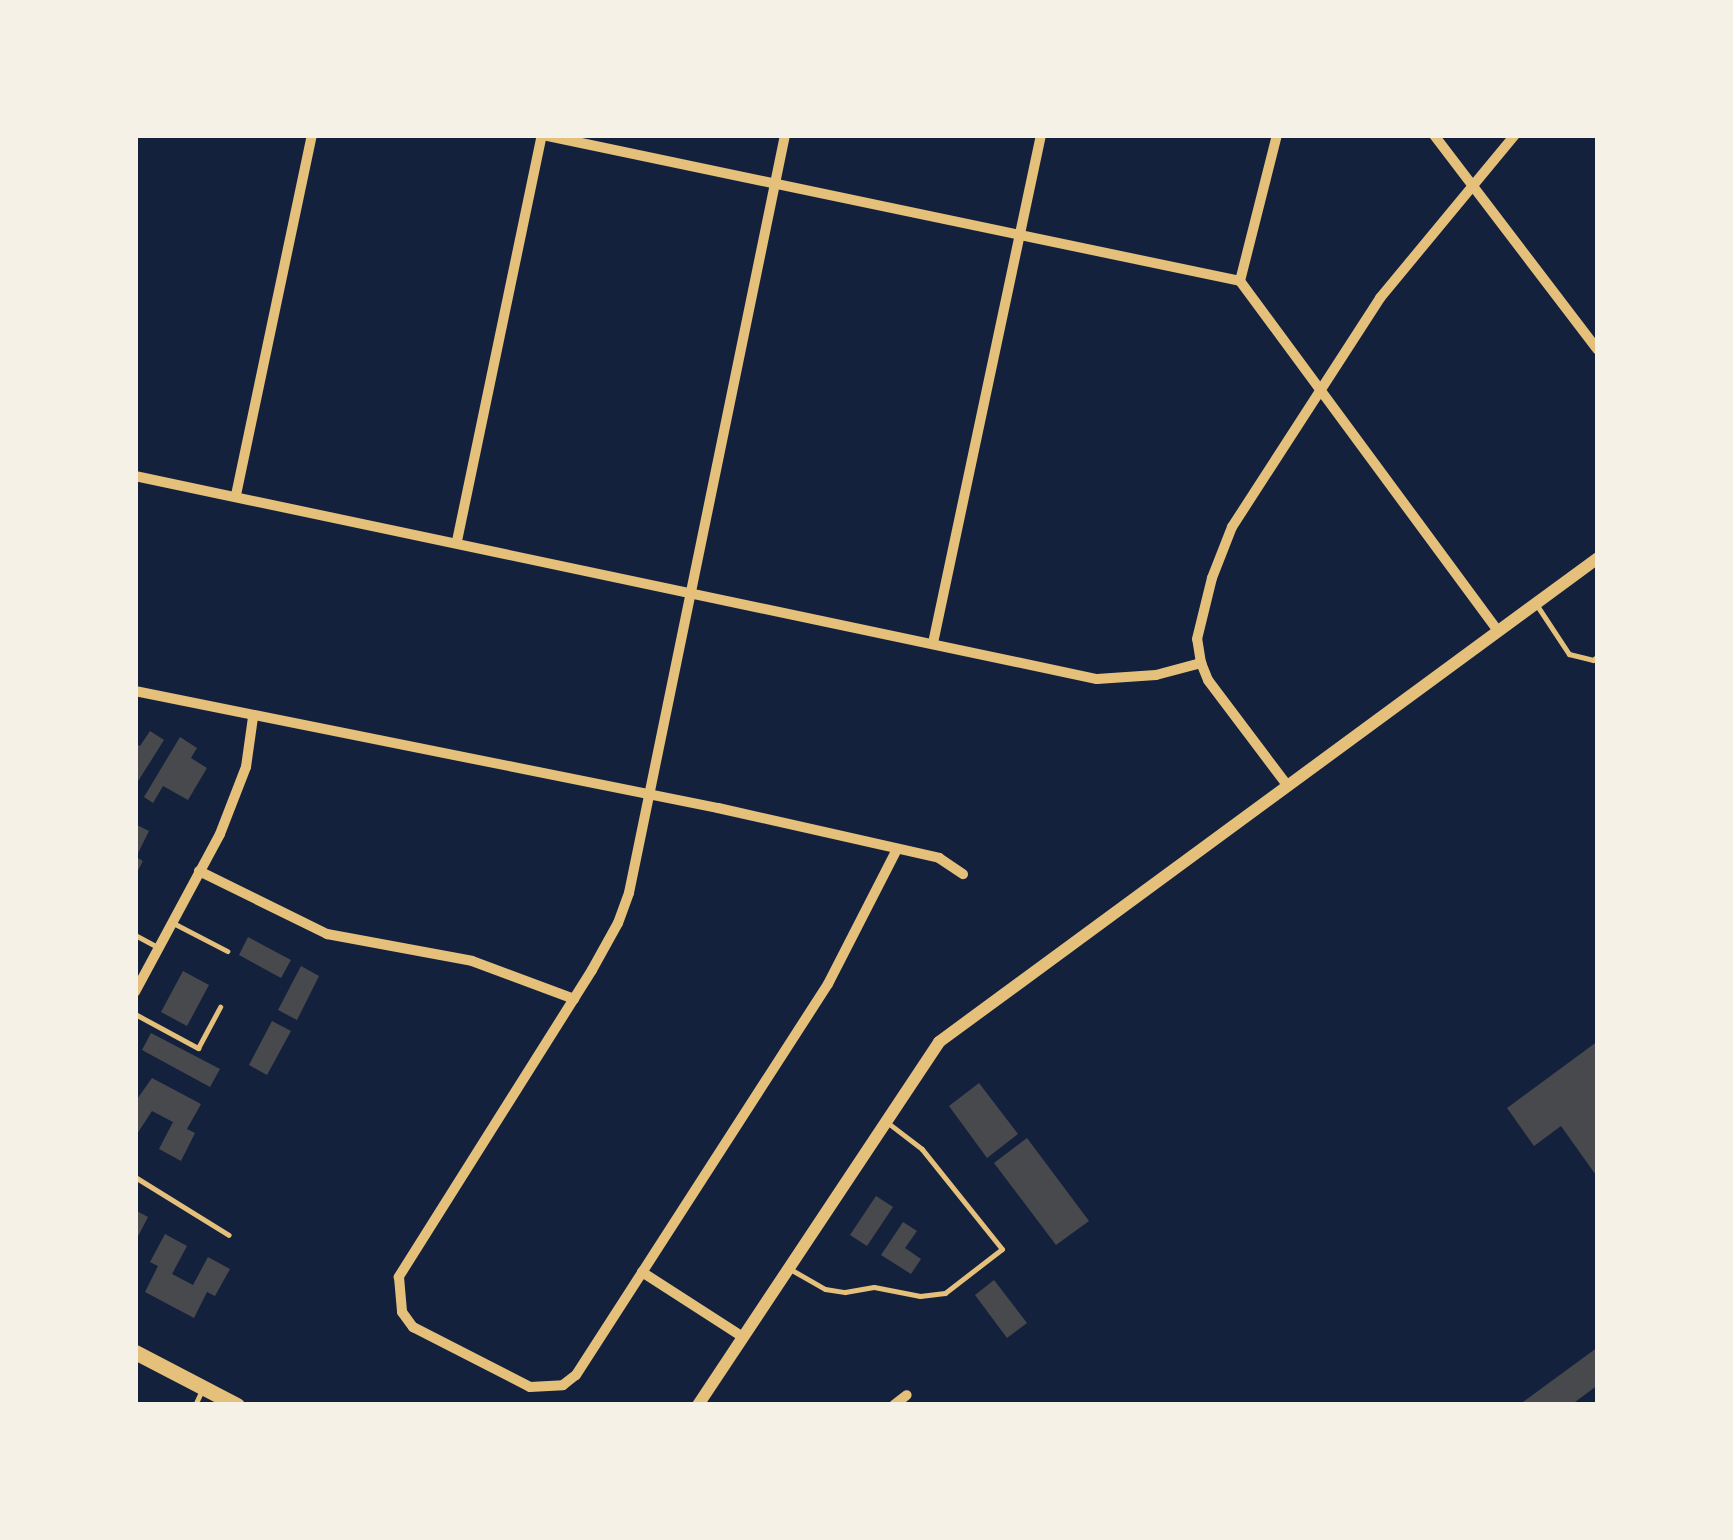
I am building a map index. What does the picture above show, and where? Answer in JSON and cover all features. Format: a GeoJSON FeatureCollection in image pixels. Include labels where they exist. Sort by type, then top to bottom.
{"type":"FeatureCollection","features":[{"type":"Feature","properties":{"kind":"main road"},"geometry":{"type":"LineString","coordinates":[[135,1352],[237,1405]]}},
{"type":"Feature","properties":{"kind":"street"},"geometry":{"type":"LineString","coordinates":[[236,496],[312,135]]}},
{"type":"Feature","properties":{"kind":"street"},"geometry":{"type":"LineString","coordinates":[[457,541],[542,135],[1019,238],[1240,281],[1498,631]]}},
{"type":"Feature","properties":{"kind":"street"},"geometry":{"type":"LineString","coordinates":[[785,135],[618,923],[399,1278],[402,1312],[413,1327],[530,1388],[546,1389],[576,1375],[828,984],[897,849]]}},
{"type":"Feature","properties":{"kind":"street"},"geometry":{"type":"LineString","coordinates":[[933,643],[1041,135]]}},
{"type":"Feature","properties":{"kind":"street"},"geometry":{"type":"LineString","coordinates":[[1240,281],[1277,135]]}},
{"type":"Feature","properties":{"kind":"street"},"geometry":{"type":"LineString","coordinates":[[1434,135],[1598,350]]}},
{"type":"Feature","properties":{"kind":"street"},"geometry":{"type":"LineString","coordinates":[[1287,784],[1208,680],[1201,663],[1197,639],[1212,578],[1232,528],[1380,298],[1515,135]]}},
{"type":"Feature","properties":{"kind":"street"},"geometry":{"type":"LineString","coordinates":[[135,476],[1097,678],[1156,675],[1201,663]]}},
{"type":"Feature","properties":{"kind":"street"},"geometry":{"type":"LineString","coordinates":[[698,1405],[939,1042],[1598,558]]}},
{"type":"Feature","properties":{"kind":"street"},"geometry":{"type":"LineString","coordinates":[[135,691],[648,794],[939,858],[963,874]]}},
{"type":"Feature","properties":{"kind":"street"},"geometry":{"type":"LineString","coordinates":[[135,992],[220,834],[246,767],[254,717]]}},
{"type":"Feature","properties":{"kind":"street"},"geometry":{"type":"LineString","coordinates":[[199,872],[327,934],[472,961],[574,999]]}},
{"type":"Feature","properties":{"kind":"street"},"geometry":{"type":"LineString","coordinates":[[642,1272],[744,1337]]}},
{"type":"Feature","properties":{"kind":"street"},"geometry":{"type":"LineString","coordinates":[[894,1405],[908,1395]]}},
{"type":"Feature","properties":{"kind":"lane"},"geometry":{"type":"LineString","coordinates":[[1536,604],[1570,654],[1592,660],[1598,656]]}},
{"type":"Feature","properties":{"kind":"lane"},"geometry":{"type":"LineString","coordinates":[[172,922],[227,951]]}},
{"type":"Feature","properties":{"kind":"lane"},"geometry":{"type":"LineString","coordinates":[[135,935],[159,948]]}},
{"type":"Feature","properties":{"kind":"lane"},"geometry":{"type":"LineString","coordinates":[[135,1014],[198,1048],[220,1007]]}},
{"type":"Feature","properties":{"kind":"lane"},"geometry":{"type":"LineString","coordinates":[[789,1268],[825,1289],[845,1292],[874,1287],[920,1296],[945,1293],[1002,1249],[922,1150],[886,1122]]}},
{"type":"Feature","properties":{"kind":"lane"},"geometry":{"type":"LineString","coordinates":[[135,1177],[229,1235]]}},
{"type":"Feature","properties":{"kind":"lane"},"geometry":{"type":"LineString","coordinates":[[195,1405],[203,1388]]}},
{"type":"Feature","properties":{"kind":"building"},"geometry":{"type":"Polygon","coordinates":[[[150,731],[164,740],[135,786],[135,743],[140,746],[150,731]]]}},
{"type":"Feature","properties":{"kind":"building"},"geometry":{"type":"Polygon","coordinates":[[[180,737],[197,748],[191,758],[207,768],[188,800],[163,786],[153,803],[144,797],[180,737]]]}},
{"type":"Feature","properties":{"kind":"building"},"geometry":{"type":"Polygon","coordinates":[[[135,824],[149,831],[136,857],[143,861],[135,876],[135,824]]]}},
{"type":"Feature","properties":{"kind":"building"},"geometry":{"type":"Polygon","coordinates":[[[248,937],[291,960],[281,978],[239,955],[248,937]]]}},
{"type":"Feature","properties":{"kind":"building"},"geometry":{"type":"Polygon","coordinates":[[[301,966],[319,976],[297,1020],[278,1010],[301,966]]]}},
{"type":"Feature","properties":{"kind":"building"},"geometry":{"type":"Polygon","coordinates":[[[183,971],[209,985],[187,1026],[161,1012],[183,971]]]}},
{"type":"Feature","properties":{"kind":"building"},"geometry":{"type":"Polygon","coordinates":[[[272,1021],[291,1031],[267,1075],[249,1065],[272,1021]]]}},
{"type":"Feature","properties":{"kind":"building"},"geometry":{"type":"Polygon","coordinates":[[[151,1033],[220,1069],[210,1087],[142,1050],[151,1033]]]}},
{"type":"Feature","properties":{"kind":"building"},"geometry":{"type":"Polygon","coordinates":[[[1598,1041],[1598,1178],[1561,1126],[1534,1146],[1507,1108],[1598,1041]]]}},
{"type":"Feature","properties":{"kind":"building"},"geometry":{"type":"Polygon","coordinates":[[[152,1078],[201,1104],[187,1129],[195,1133],[181,1161],[159,1149],[173,1122],[152,1111],[135,1137],[135,1102],[152,1078]]]}},
{"type":"Feature","properties":{"kind":"building"},"geometry":{"type":"Polygon","coordinates":[[[979,1083],[1018,1134],[987,1158],[949,1106],[979,1083]]]}},
{"type":"Feature","properties":{"kind":"building"},"geometry":{"type":"Polygon","coordinates":[[[1027,1138],[1089,1221],[1056,1245],[994,1163],[1027,1138]]]}},
{"type":"Feature","properties":{"kind":"building"},"geometry":{"type":"Polygon","coordinates":[[[876,1196],[893,1207],[867,1246],[850,1235],[876,1196]]]}},
{"type":"Feature","properties":{"kind":"building"},"geometry":{"type":"Polygon","coordinates":[[[135,1210],[148,1217],[135,1242],[135,1210]]]}},
{"type":"Feature","properties":{"kind":"building"},"geometry":{"type":"Polygon","coordinates":[[[903,1222],[917,1231],[905,1248],[921,1259],[911,1274],[881,1255],[903,1222]]]}},
{"type":"Feature","properties":{"kind":"building"},"geometry":{"type":"Polygon","coordinates":[[[165,1234],[187,1246],[172,1274],[193,1285],[208,1257],[230,1269],[215,1296],[207,1292],[194,1318],[145,1292],[158,1266],[150,1262],[165,1234]]]}},
{"type":"Feature","properties":{"kind":"building"},"geometry":{"type":"Polygon","coordinates":[[[994,1280],[1027,1323],[1007,1338],[975,1295],[994,1280]]]}},
{"type":"Feature","properties":{"kind":"building"},"geometry":{"type":"Polygon","coordinates":[[[1598,1347],[1598,1385],[1571,1405],[1519,1405],[1598,1347]]]}}]}
